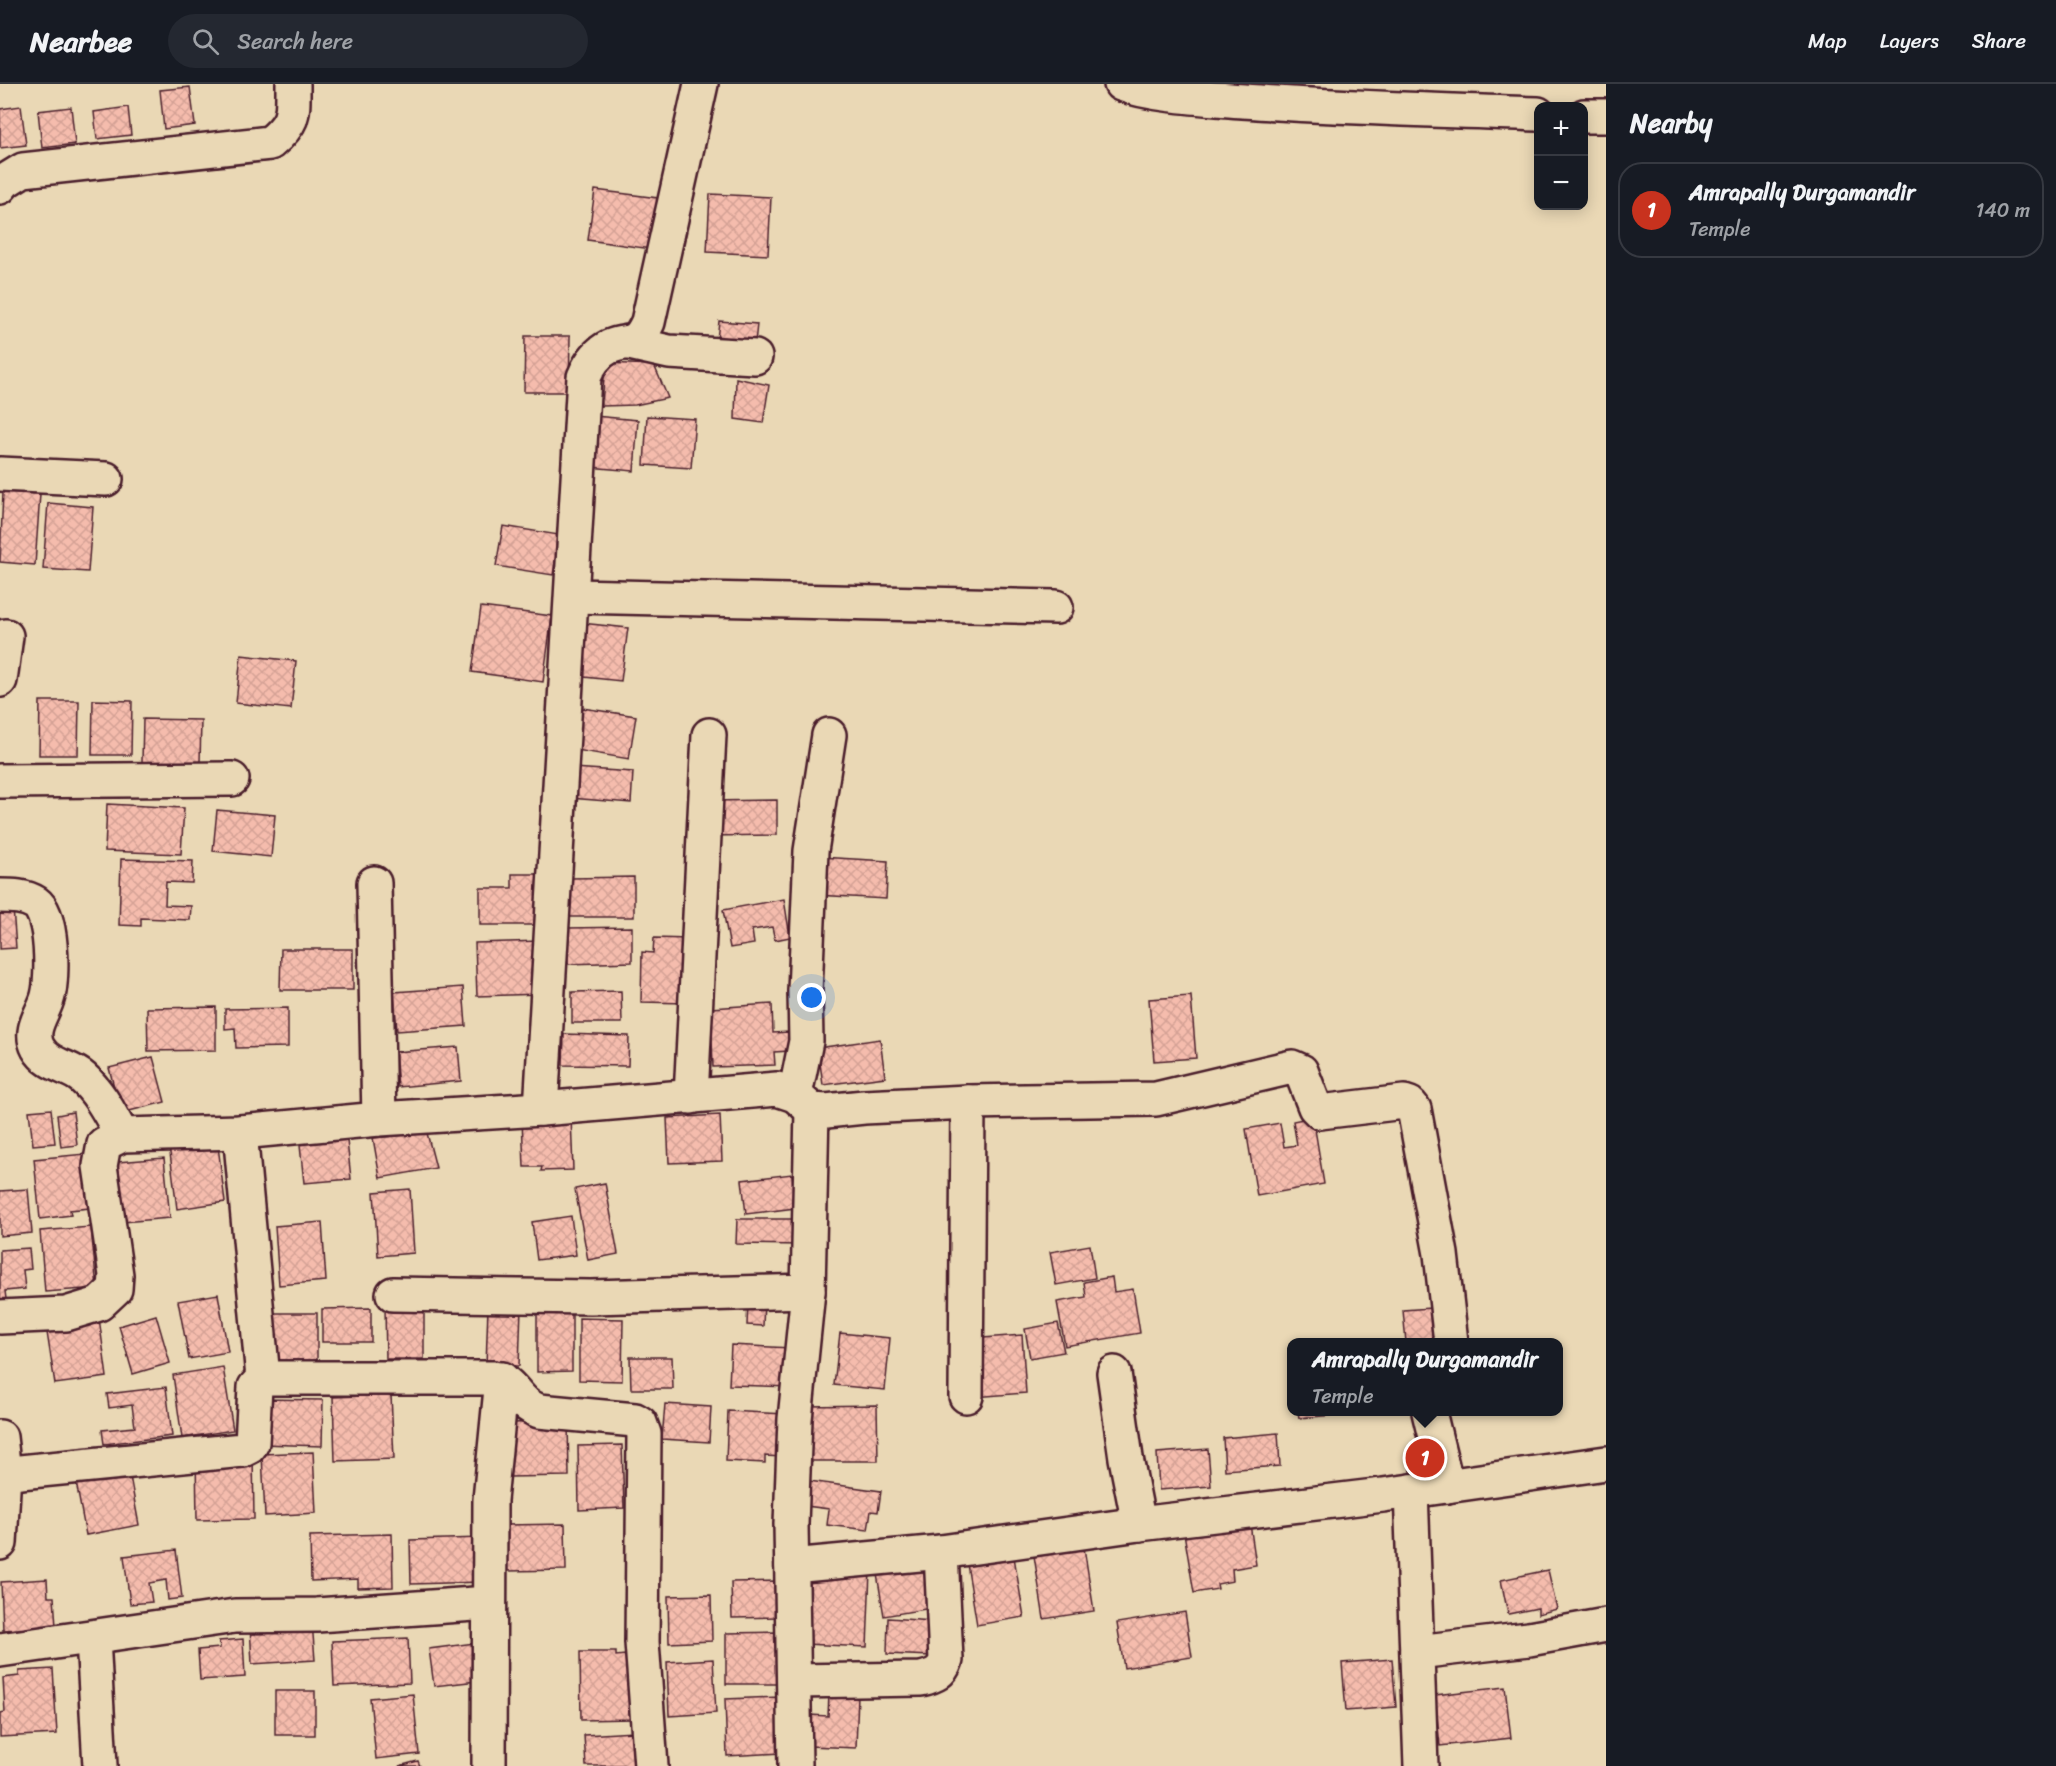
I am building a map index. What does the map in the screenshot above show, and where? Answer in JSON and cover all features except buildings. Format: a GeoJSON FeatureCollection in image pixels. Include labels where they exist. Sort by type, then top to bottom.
{"type":"FeatureCollection","features":[{"type":"Feature","properties":{"kind":"street"},"geometry":{"type":"LineString","coordinates":[[2,181],[23,170],[270,143],[286,130],[293,115],[293,84]]}},
{"type":"Feature","properties":{"kind":"street"},"geometry":{"type":"LineString","coordinates":[[629,343],[642,334],[648,322],[701,84]]}},
{"type":"Feature","properties":{"kind":"street"},"geometry":{"type":"LineString","coordinates":[[1121,84],[1134,89],[1207,98],[1311,106],[1534,114]]}},
{"type":"Feature","properties":{"kind":"street"},"geometry":{"type":"LineString","coordinates":[[1588,116],[1606,116]]}},
{"type":"Feature","properties":{"kind":"street"},"geometry":{"type":"LineString","coordinates":[[541,1109],[573,596],[584,377],[590,364],[599,354],[610,346],[629,343],[669,352],[755,357]]}},
{"type":"Feature","properties":{"kind":"street"},"geometry":{"type":"LineString","coordinates":[[0,474],[106,479]]}},
{"type":"Feature","properties":{"kind":"street"},"geometry":{"type":"LineString","coordinates":[[573,596],[1056,607]]}},
{"type":"Feature","properties":{"kind":"street"},"geometry":{"type":"LineString","coordinates":[[0,680],[6,636]]}},
{"type":"Feature","properties":{"kind":"street"},"geometry":{"type":"LineString","coordinates":[[691,1097],[709,735]]}},
{"type":"Feature","properties":{"kind":"street"},"geometry":{"type":"LineString","coordinates":[[795,1766],[792,1566],[795,1419],[808,1291],[803,1103],[806,1041],[805,991],[811,852],[829,735]]}},
{"type":"Feature","properties":{"kind":"street"},"geometry":{"type":"LineString","coordinates":[[0,781],[232,779]]}},
{"type":"Feature","properties":{"kind":"street"},"geometry":{"type":"LineString","coordinates":[[374,883],[379,1119]]}},
{"type":"Feature","properties":{"kind":"street"},"geometry":{"type":"LineString","coordinates":[[0,896],[23,897],[38,904],[45,915],[51,943],[49,996],[34,1028],[38,1048],[53,1064],[82,1077],[102,1100],[122,1135]]}},
{"type":"Feature","properties":{"kind":"street"},"geometry":{"type":"LineString","coordinates":[[0,1317],[66,1314],[99,1304],[115,1289],[116,1275],[100,1166],[104,1144],[122,1135],[240,1132],[379,1119],[541,1109],[777,1089],[803,1103],[826,1111],[968,1102],[1156,1099],[1292,1067],[1300,1071],[1320,1112],[1404,1102],[1410,1104],[1414,1109],[1441,1254],[1451,1338]]}},
{"type":"Feature","properties":{"kind":"street"},"geometry":{"type":"LineString","coordinates":[[966,1396],[968,1102]]}},
{"type":"Feature","properties":{"kind":"street"},"geometry":{"type":"LineString","coordinates":[[2,1473],[243,1450],[252,1443],[255,1387],[263,1378],[240,1132]]}},
{"type":"Feature","properties":{"kind":"street"},"geometry":{"type":"LineString","coordinates":[[393,1294],[591,1297],[808,1291]]}},
{"type":"Feature","properties":{"kind":"street"},"geometry":{"type":"LineString","coordinates":[[1114,1372],[1126,1458],[1139,1524]]}},
{"type":"Feature","properties":{"kind":"street"},"geometry":{"type":"LineString","coordinates":[[263,1378],[502,1379],[509,1384],[520,1400],[539,1412],[635,1420],[640,1423],[644,1434],[642,1642],[651,1766]]}},
{"type":"Feature","properties":{"kind":"street"},"geometry":{"type":"LineString","coordinates":[[489,1766],[490,1500],[502,1379]]}},
{"type":"Feature","properties":{"kind":"street"},"geometry":{"type":"LineString","coordinates":[[1431,1416],[1447,1486]]}},
{"type":"Feature","properties":{"kind":"street"},"geometry":{"type":"LineString","coordinates":[[0,1437],[2,1473],[0,1543]]}},
{"type":"Feature","properties":{"kind":"street"},"geometry":{"type":"LineString","coordinates":[[792,1566],[941,1552],[1139,1524],[1411,1491],[1606,1463]]}},
{"type":"Feature","properties":{"kind":"street"},"geometry":{"type":"LineString","coordinates":[[1411,1491],[1420,1766]]}},
{"type":"Feature","properties":{"kind":"street"},"geometry":{"type":"LineString","coordinates":[[795,1681],[921,1679],[934,1676],[943,1669],[946,1660],[941,1552]]}},
{"type":"Feature","properties":{"kind":"street"},"geometry":{"type":"LineString","coordinates":[[0,1650],[235,1616],[317,1615],[489,1603]]}},
{"type":"Feature","properties":{"kind":"street"},"geometry":{"type":"LineString","coordinates":[[1418,1652],[1529,1640],[1606,1625]]}},
{"type":"Feature","properties":{"kind":"street"},"geometry":{"type":"LineString","coordinates":[[93,1638],[100,1766]]}},
{"type":"Feature","properties":{"kind":"place","name":"Amrapally Durgamandir"},"geometry":{"type":"Point","coordinates":[1425,1458]}}]}
